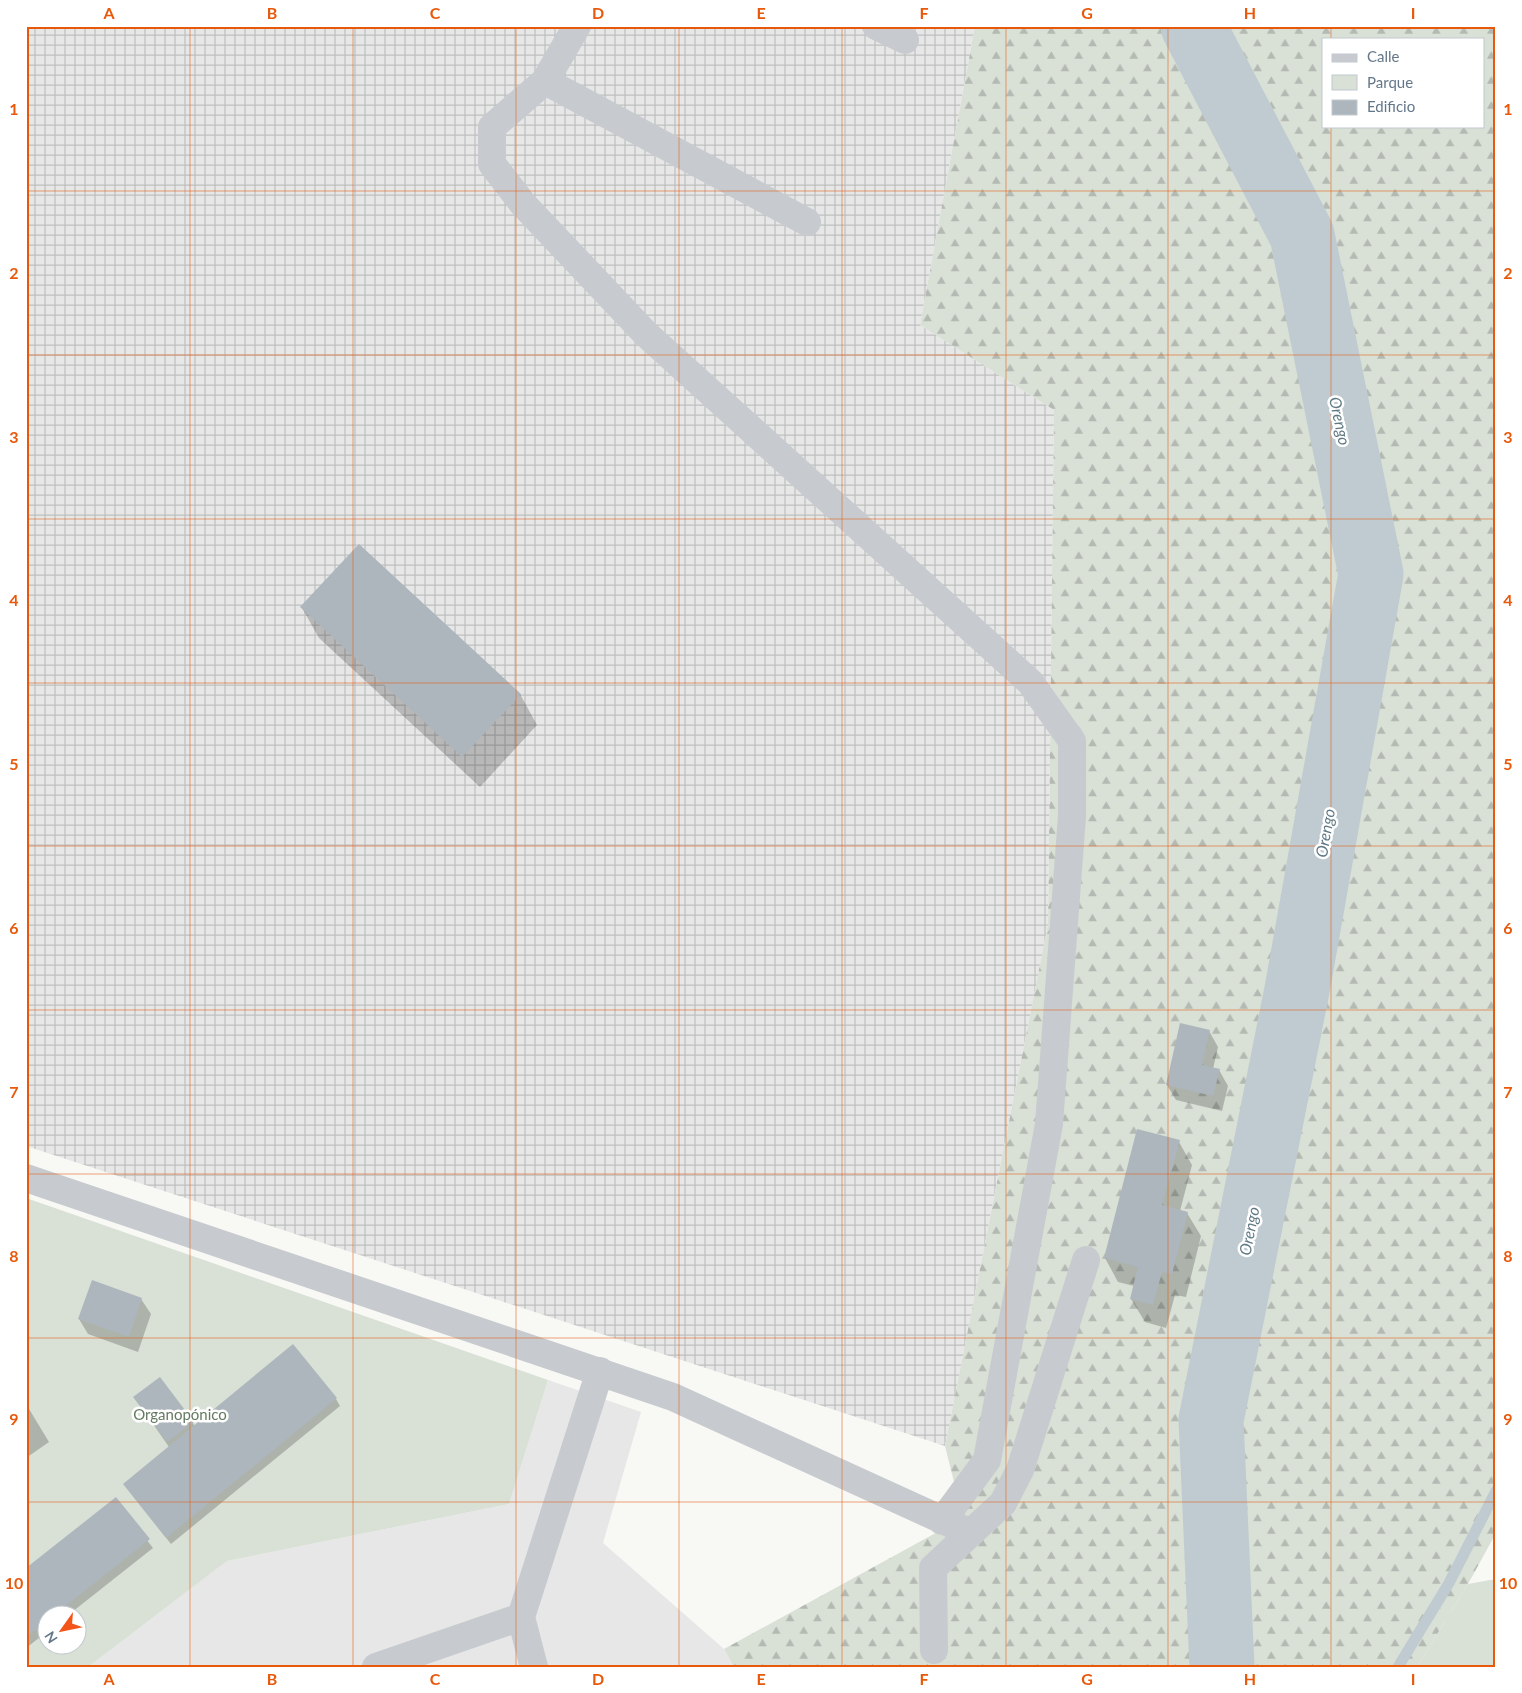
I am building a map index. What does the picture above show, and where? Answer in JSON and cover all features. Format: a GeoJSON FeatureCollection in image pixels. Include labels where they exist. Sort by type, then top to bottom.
{"type":"FeatureCollection","features":[{"type":"Feature","properties":{"kind":"street"},"geometry":{"type":"LineString","coordinates":[[577,26],[544,81],[492,127],[492,164],[523,204],[646,334],[1030,682],[1072,741],[1072,816],[1049,1124],[987,1460],[942,1521]]}},
{"type":"Feature","properties":{"kind":"street"},"geometry":{"type":"LineString","coordinates":[[876,26],[905,40]]}},
{"type":"Feature","properties":{"kind":"street"},"geometry":{"type":"LineString","coordinates":[[544,81],[807,222]]}},
{"type":"Feature","properties":{"kind":"street"},"geometry":{"type":"LineString","coordinates":[[26,1178],[673,1397],[971,1533]]}},
{"type":"Feature","properties":{"kind":"street"},"geometry":{"type":"LineString","coordinates":[[934,1650],[933,1568],[1002,1504],[1020,1470],[1086,1260]]}},
{"type":"Feature","properties":{"kind":"street"},"geometry":{"type":"LineString","coordinates":[[534,1667],[521,1617],[600,1371]]}},
{"type":"Feature","properties":{"kind":"street"},"geometry":{"type":"LineString","coordinates":[[376,1667],[521,1617]]}},
{"type":"Feature","properties":{"kind":"shaded area"},"geometry":{"type":"Polygon","coordinates":[[[26,26],[975,26],[920,325],[1054,410],[1048,924],[945,1446],[26,1146],[26,26]]]}},
{"type":"Feature","properties":{"kind":"shaded area"},"geometry":{"type":"Polygon","coordinates":[[[548,1380],[641,1412],[603,1543],[724,1649],[734,1667],[88,1667],[227,1561],[509,1504],[548,1380]]]}},
{"type":"Feature","properties":{"kind":"green space"},"geometry":{"type":"Polygon","coordinates":[[[975,26],[1496,26],[1496,1533],[1468,1584],[1417,1667],[734,1667],[724,1649],[963,1518],[945,1446],[1048,924],[1054,410],[920,325],[975,26]]]}},
{"type":"Feature","properties":{"kind":"green space","name":"Organopónico"},"geometry":{"type":"Polygon","coordinates":[[[26,1198],[548,1380],[509,1504],[227,1561],[88,1667],[26,1667],[26,1198]]]}},
{"type":"Feature","properties":{"kind":"green space"},"geometry":{"type":"Polygon","coordinates":[[[1496,1579],[1496,1667],[1417,1667],[1468,1584],[1496,1579]]]}},
{"type":"Feature","properties":{"kind":"building"},"geometry":{"type":"Polygon","coordinates":[[[359,544],[521,694],[462,757],[300,607],[359,544]]]}},
{"type":"Feature","properties":{"kind":"building"},"geometry":{"type":"Polygon","coordinates":[[[1180,1023],[1210,1030],[1202,1065],[1220,1069],[1213,1096],[1166,1085],[1180,1023]]]}},
{"type":"Feature","properties":{"kind":"building"},"geometry":{"type":"Polygon","coordinates":[[[1137,1129],[1180,1140],[1162,1205],[1188,1212],[1172,1274],[1162,1272],[1153,1305],[1130,1299],[1138,1267],[1104,1258],[1137,1129]]]}},
{"type":"Feature","properties":{"kind":"building"},"geometry":{"type":"Polygon","coordinates":[[[92,1280],[142,1298],[129,1337],[78,1319],[92,1280]]]}},
{"type":"Feature","properties":{"kind":"building"},"geometry":{"type":"Polygon","coordinates":[[[293,1344],[337,1398],[166,1538],[123,1484],[293,1344]]]}},
{"type":"Feature","properties":{"kind":"building"},"geometry":{"type":"Polygon","coordinates":[[[160,1377],[194,1422],[167,1442],[133,1397],[160,1377]]]}},
{"type":"Feature","properties":{"kind":"building"},"geometry":{"type":"Polygon","coordinates":[[[116,1497],[150,1539],[66,1606],[38,1606],[38,1628],[26,1637],[26,1568],[116,1497]]]}},
{"type":"Feature","properties":{"kind":"waterway","name":"Orengo"},"geometry":{"type":"LineString","coordinates":[[1193,26],[1302,235],[1371,574],[1297,990],[1211,1420],[1222,1667]]}},
{"type":"Feature","properties":{"kind":"waterway"},"geometry":{"type":"LineString","coordinates":[[1398,1667],[1449,1583],[1496,1491]]}}]}
